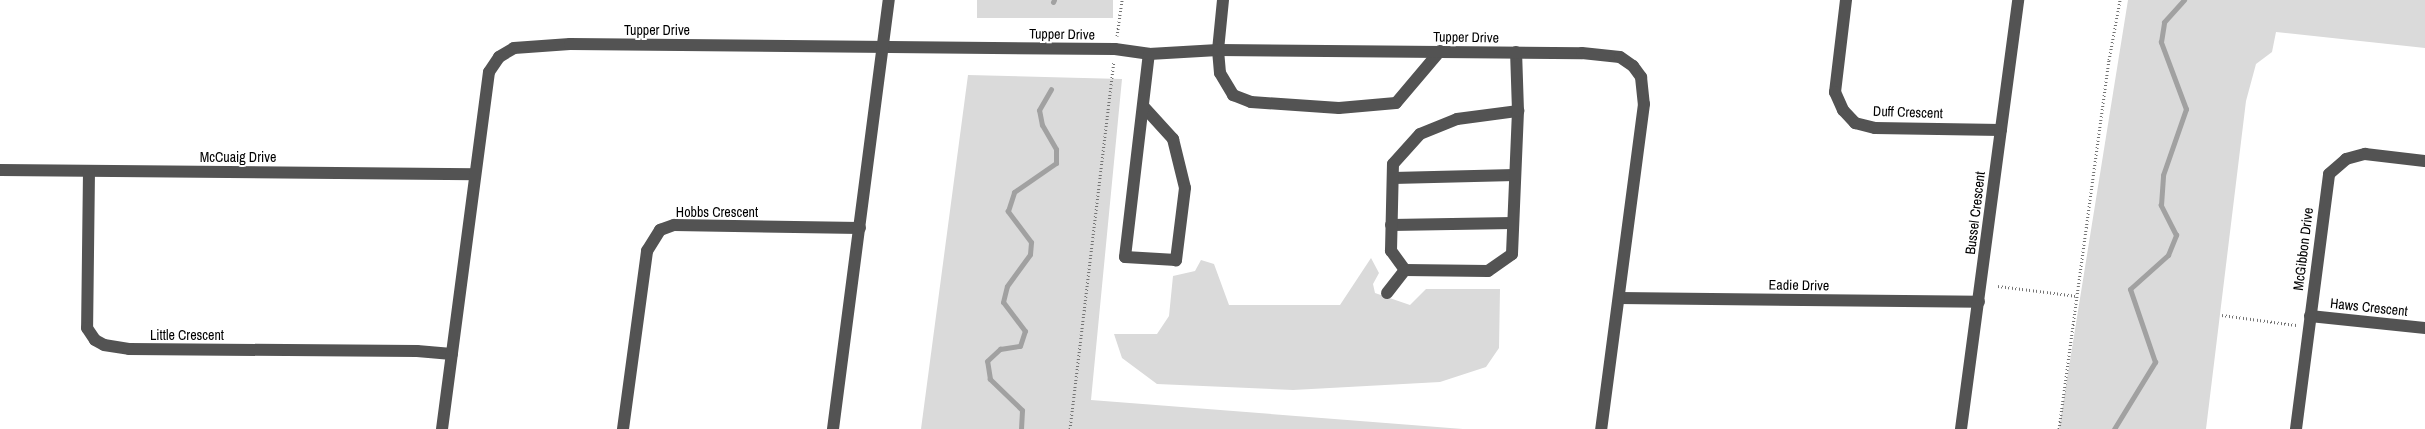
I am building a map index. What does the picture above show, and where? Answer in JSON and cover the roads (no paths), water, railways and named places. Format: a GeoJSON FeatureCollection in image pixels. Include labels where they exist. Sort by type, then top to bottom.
{"type":"FeatureCollection","features":[{"type":"Feature","properties":{"kind":"street"},"geometry":{"type":"LineString","coordinates":[[834,429],[890,0]]}},
{"type":"Feature","properties":{"kind":"street"},"geometry":{"type":"LineString","coordinates":[[1223,0],[1218,50],[1220,73],[1233,95],[1251,102],[1339,108],[1396,103],[1440,51]]}},
{"type":"Feature","properties":{"kind":"street","name":"Duff Crescent"},"geometry":{"type":"LineString","coordinates":[[1846,0],[1835,92],[1843,110],[1855,123],[1875,128],[2001,130]]}},
{"type":"Feature","properties":{"kind":"street","name":"Bussel Crescent"},"geometry":{"type":"LineString","coordinates":[[1961,429],[2018,0]]}},
{"type":"Feature","properties":{"kind":"street","name":"Tupper Drive"},"geometry":{"type":"LineString","coordinates":[[442,429],[489,72],[499,57],[514,48],[560,44],[1114,49],[1149,54],[1218,50],[1440,51],[1605,54],[1620,57],[1633,66],[1641,77],[1644,104],[1601,429]]}},
{"type":"Feature","properties":{"kind":"street"},"geometry":{"type":"LineString","coordinates":[[1405,270],[1488,272],[1512,254],[1518,111],[1516,52]]}},
{"type":"Feature","properties":{"kind":"street"},"geometry":{"type":"LineString","coordinates":[[1143,106],[1174,139],[1185,188],[1176,260],[1125,257],[1149,54]]}},
{"type":"Feature","properties":{"kind":"street"},"geometry":{"type":"LineString","coordinates":[[1405,270],[1391,251],[1393,164],[1420,134],[1457,119],[1518,111]]}},
{"type":"Feature","properties":{"kind":"street","name":"McGibbon Drive"},"geometry":{"type":"LineString","coordinates":[[2296,429],[2329,174],[2346,160],[2365,154],[2425,161]]}},
{"type":"Feature","properties":{"kind":"street","name":"McCuaig Drive"},"geometry":{"type":"LineString","coordinates":[[0,170],[475,174]]}},
{"type":"Feature","properties":{"kind":"street","name":"Little Crescent"},"geometry":{"type":"LineString","coordinates":[[88,171],[87,328],[95,340],[104,345],[128,350],[452,354]]}},
{"type":"Feature","properties":{"kind":"street"},"geometry":{"type":"LineString","coordinates":[[1392,178],[1515,175]]}},
{"type":"Feature","properties":{"kind":"street"},"geometry":{"type":"LineString","coordinates":[[1391,225],[1513,223]]}},
{"type":"Feature","properties":{"kind":"street","name":"Hobbs Crescent"},"geometry":{"type":"LineString","coordinates":[[624,429],[647,251],[660,230],[674,225],[860,228]]}},
{"type":"Feature","properties":{"kind":"street"},"geometry":{"type":"LineString","coordinates":[[1388,293],[1405,270]]}},
{"type":"Feature","properties":{"kind":"street","name":"Eadie Drive"},"geometry":{"type":"LineString","coordinates":[[1619,298],[1978,302]]}},
{"type":"Feature","properties":{"kind":"street","name":"Haws Crescent"},"geometry":{"type":"LineString","coordinates":[[2309,321],[2425,328]]}},
{"type":"Feature","properties":{"kind":"waterway"},"geometry":{"type":"LineString","coordinates":[[2114,429],[2155,362],[2130,289],[2168,255],[2176,235],[2161,205],[2163,175],[2186,109],[2161,42],[2164,22],[2184,0]]}},
{"type":"Feature","properties":{"kind":"waterway"},"geometry":{"type":"LineString","coordinates":[[1021,429],[1022,410],[990,379],[987,361],[1000,349],[1020,346],[1025,331],[1003,302],[1007,286],[1030,254],[1031,242],[1008,211],[1014,192],[1056,163],[1056,149],[1042,125],[1039,110],[1051,89]]}}]}
